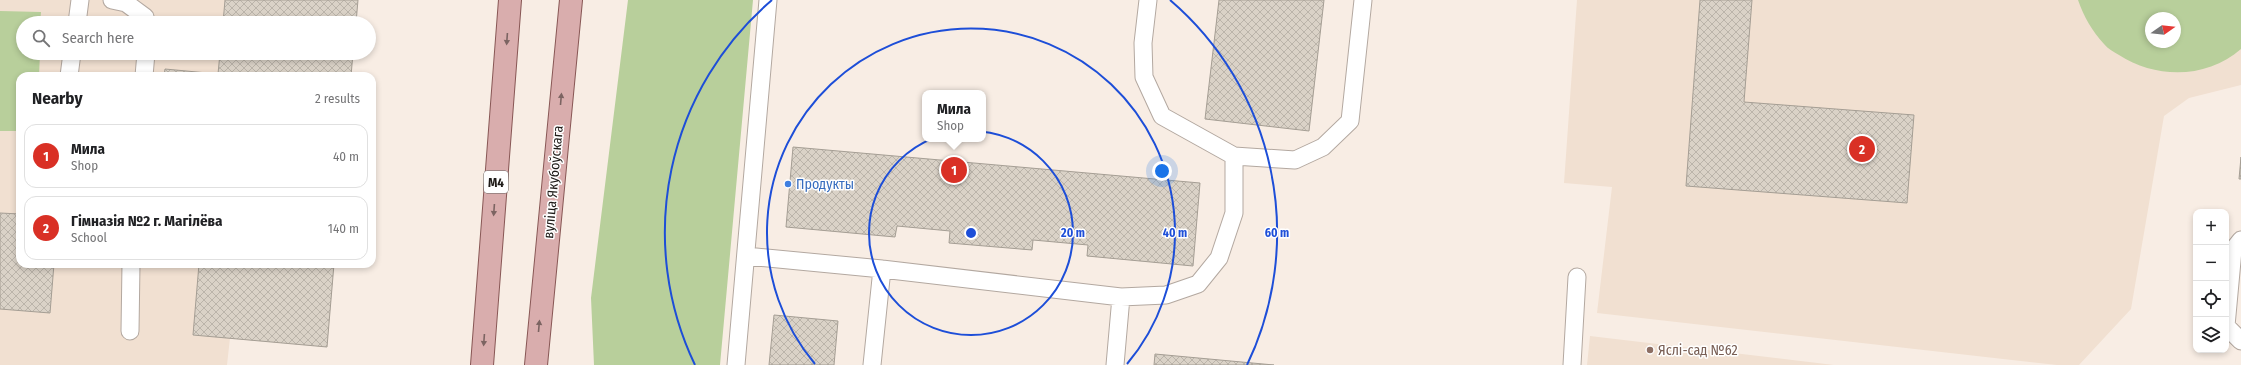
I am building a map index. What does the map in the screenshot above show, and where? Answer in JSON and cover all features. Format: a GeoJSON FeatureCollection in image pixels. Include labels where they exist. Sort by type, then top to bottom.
{"type":"FeatureCollection","features":[{"type":"Feature","properties":{"kind":"main road","name":"М4"},"geometry":{"type":"LineString","coordinates":[[482,365],[510,0]]}},
{"type":"Feature","properties":{"kind":"main road","name":"вуліца Якубоўскага"},"geometry":{"type":"LineString","coordinates":[[536,365],[571,0]]}},
{"type":"Feature","properties":{"kind":"lane"},"geometry":{"type":"LineString","coordinates":[[78,16],[80,0]]}},
{"type":"Feature","properties":{"kind":"lane"},"geometry":{"type":"LineString","coordinates":[[112,0],[126,3],[144,16]]}},
{"type":"Feature","properties":{"kind":"lane"},"geometry":{"type":"LineString","coordinates":[[736,365],[768,0]]}},
{"type":"Feature","properties":{"kind":"lane"},"geometry":{"type":"LineString","coordinates":[[1148,0],[1144,43],[1144,77],[1162,116],[1234,156],[1295,160],[1323,147],[1350,121],[1363,0]]}},
{"type":"Feature","properties":{"kind":"lane"},"geometry":{"type":"LineString","coordinates":[[70,72],[71,60]]}},
{"type":"Feature","properties":{"kind":"lane"},"geometry":{"type":"LineString","coordinates":[[144,72],[145,60]]}},
{"type":"Feature","properties":{"kind":"lane"},"geometry":{"type":"LineString","coordinates":[[746,256],[882,269],[1120,297],[1166,295],[1198,284],[1219,258],[1234,213],[1234,156]]}},
{"type":"Feature","properties":{"kind":"lane"},"geometry":{"type":"LineString","coordinates":[[2241,240],[2233,250],[2226,326],[2241,341]]}},
{"type":"Feature","properties":{"kind":"lane"},"geometry":{"type":"LineString","coordinates":[[130,332],[131,268]]}},
{"type":"Feature","properties":{"kind":"lane"},"geometry":{"type":"LineString","coordinates":[[872,365],[882,269]]}},
{"type":"Feature","properties":{"kind":"lane"},"geometry":{"type":"LineString","coordinates":[[1572,365],[1577,277]]}},
{"type":"Feature","properties":{"kind":"lane"},"geometry":{"type":"LineString","coordinates":[[1115,365],[1120,297]]}},
{"type":"Feature","properties":{"kind":"shaded area"},"geometry":{"type":"Polygon","coordinates":[[[0,0],[358,0],[357,16],[16,16],[16,60],[352,60],[351,72],[16,72],[16,268],[334,268],[327,347],[230,338],[227,365],[0,365],[0,0]]]}},
{"type":"Feature","properties":{"kind":"shaded area"},"geometry":{"type":"Polygon","coordinates":[[[1577,0],[2241,0],[2241,85],[2189,98],[2164,116],[2131,309],[2079,365],[2057,365],[1597,313],[1612,187],[1564,183],[1577,0]]]}},
{"type":"Feature","properties":{"kind":"shaded area","name":"Яслі-сад №62"},"geometry":{"type":"Polygon","coordinates":[[[1590,336],[1834,365],[1587,365],[1590,336]]]}},
{"type":"Feature","properties":{"kind":"green space"},"geometry":{"type":"Polygon","coordinates":[[[628,0],[753,0],[720,365],[594,365],[591,298],[628,0]]]}},
{"type":"Feature","properties":{"kind":"green space"},"geometry":{"type":"Polygon","coordinates":[[[2078,0],[2241,0],[2241,49],[2228,59],[2213,66],[2181,72],[2165,72],[2133,63],[2115,53],[2100,39],[2086,18],[2078,0]]]}},
{"type":"Feature","properties":{"kind":"green space"},"geometry":{"type":"Polygon","coordinates":[[[0,11],[41,12],[41,16],[16,16],[16,60],[40,60],[39,72],[16,72],[16,131],[0,131],[0,11]]]}},
{"type":"Feature","properties":{"kind":"building"},"geometry":{"type":"Polygon","coordinates":[[[225,0],[358,0],[357,16],[224,16],[225,0]]]}},
{"type":"Feature","properties":{"kind":"building"},"geometry":{"type":"Polygon","coordinates":[[[1219,0],[1324,0],[1309,131],[1205,119],[1219,0]]]}},
{"type":"Feature","properties":{"kind":"building"},"geometry":{"type":"Polygon","coordinates":[[[1700,0],[1752,0],[1744,102],[1914,115],[1907,203],[1686,186],[1700,0]]]}},
{"type":"Feature","properties":{"kind":"building"},"geometry":{"type":"Polygon","coordinates":[[[219,60],[352,60],[351,72],[218,72],[219,60]]]}},
{"type":"Feature","properties":{"kind":"building"},"geometry":{"type":"Polygon","coordinates":[[[165,69],[197,72],[165,72],[165,69]]]}},
{"type":"Feature","properties":{"kind":"building"},"geometry":{"type":"Polygon","coordinates":[[[793,147],[1200,183],[1193,266],[1087,256],[1088,245],[1033,240],[1032,250],[949,243],[950,231],[897,226],[895,237],[786,227],[793,147]]]}},
{"type":"Feature","properties":{"kind":"building"},"geometry":{"type":"Polygon","coordinates":[[[2241,157],[2241,179],[2239,179],[2241,157]]]}},
{"type":"Feature","properties":{"kind":"building"},"geometry":{"type":"Polygon","coordinates":[[[0,213],[16,214],[16,268],[54,268],[50,313],[0,309],[0,213]]]}},
{"type":"Feature","properties":{"kind":"building"},"geometry":{"type":"Polygon","coordinates":[[[199,268],[334,268],[327,347],[193,335],[199,268]]]}},
{"type":"Feature","properties":{"kind":"building"},"geometry":{"type":"Polygon","coordinates":[[[774,315],[838,321],[834,365],[769,365],[774,315]]]}},
{"type":"Feature","properties":{"kind":"building"},"geometry":{"type":"Polygon","coordinates":[[[1155,354],[1274,365],[1154,365],[1155,354]]]}},
{"type":"Feature","properties":{"kind":"place","name":"Гімназія №2 г. Магілёва"},"geometry":{"type":"Point","coordinates":[1862,149]}},
{"type":"Feature","properties":{"kind":"place","name":"Мила"},"geometry":{"type":"Point","coordinates":[954,170]}},
{"type":"Feature","properties":{"kind":"place","name":"Продукты"},"geometry":{"type":"Point","coordinates":[788,184]}},
{"type":"Feature","properties":{"kind":"place","name":"Яслі-сад №62"},"geometry":{"type":"Point","coordinates":[1650,350]}}]}
